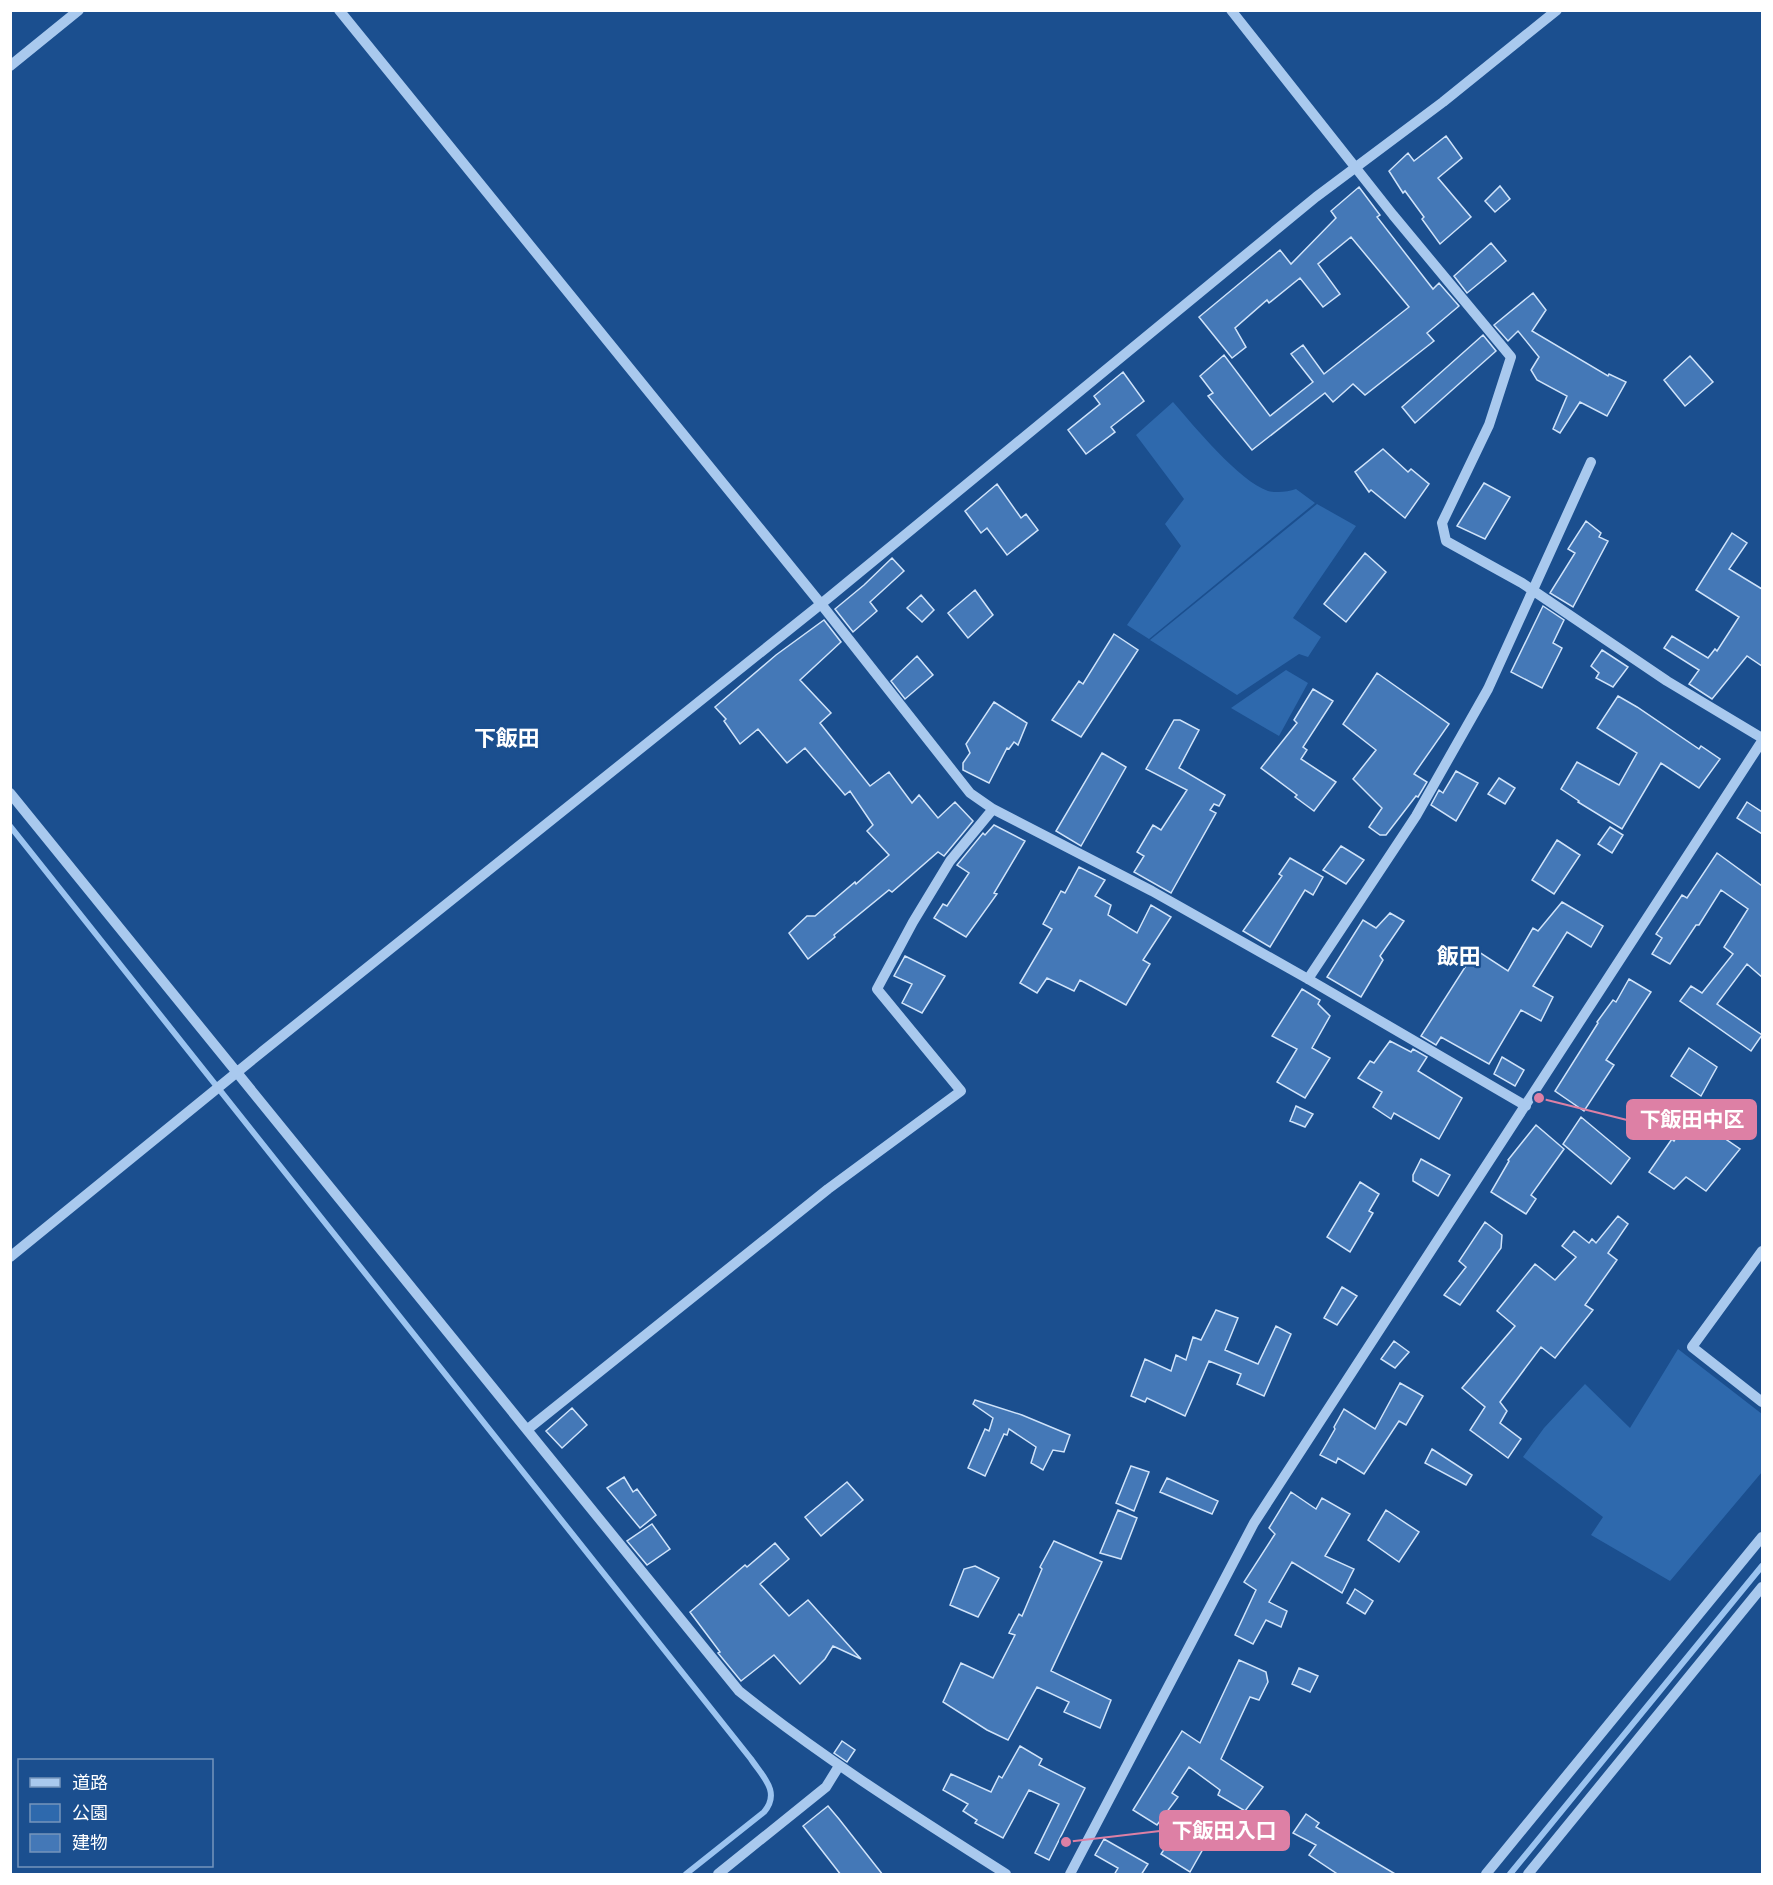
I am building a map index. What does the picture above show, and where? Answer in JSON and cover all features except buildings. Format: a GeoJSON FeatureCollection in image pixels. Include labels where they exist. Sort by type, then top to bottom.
{"type":"FeatureCollection","features":[{"type":"Feature","properties":{"kind":"street"},"geometry":{"type":"LineString","coordinates":[[10,66],[79,10]]}},
{"type":"Feature","properties":{"kind":"street"},"geometry":{"type":"LineString","coordinates":[[339,10],[821,604],[970,793],[993,809],[1152,891],[1526,1106]]}},
{"type":"Feature","properties":{"kind":"street"},"geometry":{"type":"LineString","coordinates":[[1070,1875],[1254,1523],[1762,740],[1667,681],[1533,590],[1446,541],[1442,523],[1489,425],[1511,357],[1355,168],[1231,10]]}},
{"type":"Feature","properties":{"kind":"street"},"geometry":{"type":"LineString","coordinates":[[10,1257],[821,604],[1316,197],[1443,102],[1557,10]]}},
{"type":"Feature","properties":{"kind":"street"},"geometry":{"type":"LineString","coordinates":[[1308,979],[1416,816],[1488,689],[1591,462]]}},
{"type":"Feature","properties":{"kind":"street"},"geometry":{"type":"LineString","coordinates":[[10,793],[234,1076],[528,1429],[739,1691],[839,1766],[1006,1875]]}},
{"type":"Feature","properties":{"kind":"street"},"geometry":{"type":"LineString","coordinates":[[528,1429],[828,1189],[961,1091],[877,989],[913,922],[950,861],[993,809]]}},
{"type":"Feature","properties":{"kind":"street"},"geometry":{"type":"LineString","coordinates":[[1762,1251],[1692,1347],[1762,1402]]}},
{"type":"Feature","properties":{"kind":"street"},"geometry":{"type":"LineString","coordinates":[[1486,1875],[1762,1537]]}},
{"type":"Feature","properties":{"kind":"street"},"geometry":{"type":"LineString","coordinates":[[1528,1875],[1762,1587]]}},
{"type":"Feature","properties":{"kind":"street"},"geometry":{"type":"LineString","coordinates":[[718,1875],[826,1787],[839,1766]]}},
{"type":"Feature","properties":{"kind":"green space"},"geometry":{"type":"Polygon","coordinates":[[[1173,402],[1231,465],[1256,485],[1275,492],[1296,489],[1315,503],[1149,639],[1127,625],[1181,546],[1165,524],[1184,499],[1136,435],[1173,402]]]}},
{"type":"Feature","properties":{"kind":"green space"},"geometry":{"type":"Polygon","coordinates":[[[1317,504],[1356,526],[1293,618],[1321,637],[1308,657],[1299,654],[1237,695],[1150,640],[1317,504]]]}},
{"type":"Feature","properties":{"kind":"green space"},"geometry":{"type":"Polygon","coordinates":[[[1286,670],[1308,683],[1279,736],[1231,708],[1286,670]]]}},
{"type":"Feature","properties":{"kind":"green space"},"geometry":{"type":"Polygon","coordinates":[[[1678,1349],[1762,1414],[1762,1472],[1670,1581],[1591,1535],[1603,1517],[1523,1457],[1544,1428],[1585,1384],[1630,1428],[1678,1349]]]}},
{"type":"Feature","properties":{"kind":"waterway"},"geometry":{"type":"LineString","coordinates":[[10,826],[765,1778],[771,1791],[771,1798],[764,1812],[686,1874]]}},
{"type":"Feature","properties":{"kind":"waterway"},"geometry":{"type":"LineString","coordinates":[[1510,1874],[1762,1566]]}},
{"type":"Feature","properties":{"kind":"place","name":"下飯田中区"},"geometry":{"type":"Point","coordinates":[1539,1098]}},
{"type":"Feature","properties":{"kind":"place","name":"下飯田入口"},"geometry":{"type":"Point","coordinates":[1066,1842]}},
{"type":"Feature","properties":{"kind":"district","name":"下飯田"},"geometry":{"type":"Point","coordinates":[507,738]}},
{"type":"Feature","properties":{"kind":"district","name":"飯田"},"geometry":{"type":"Point","coordinates":[1459,956]}}]}
